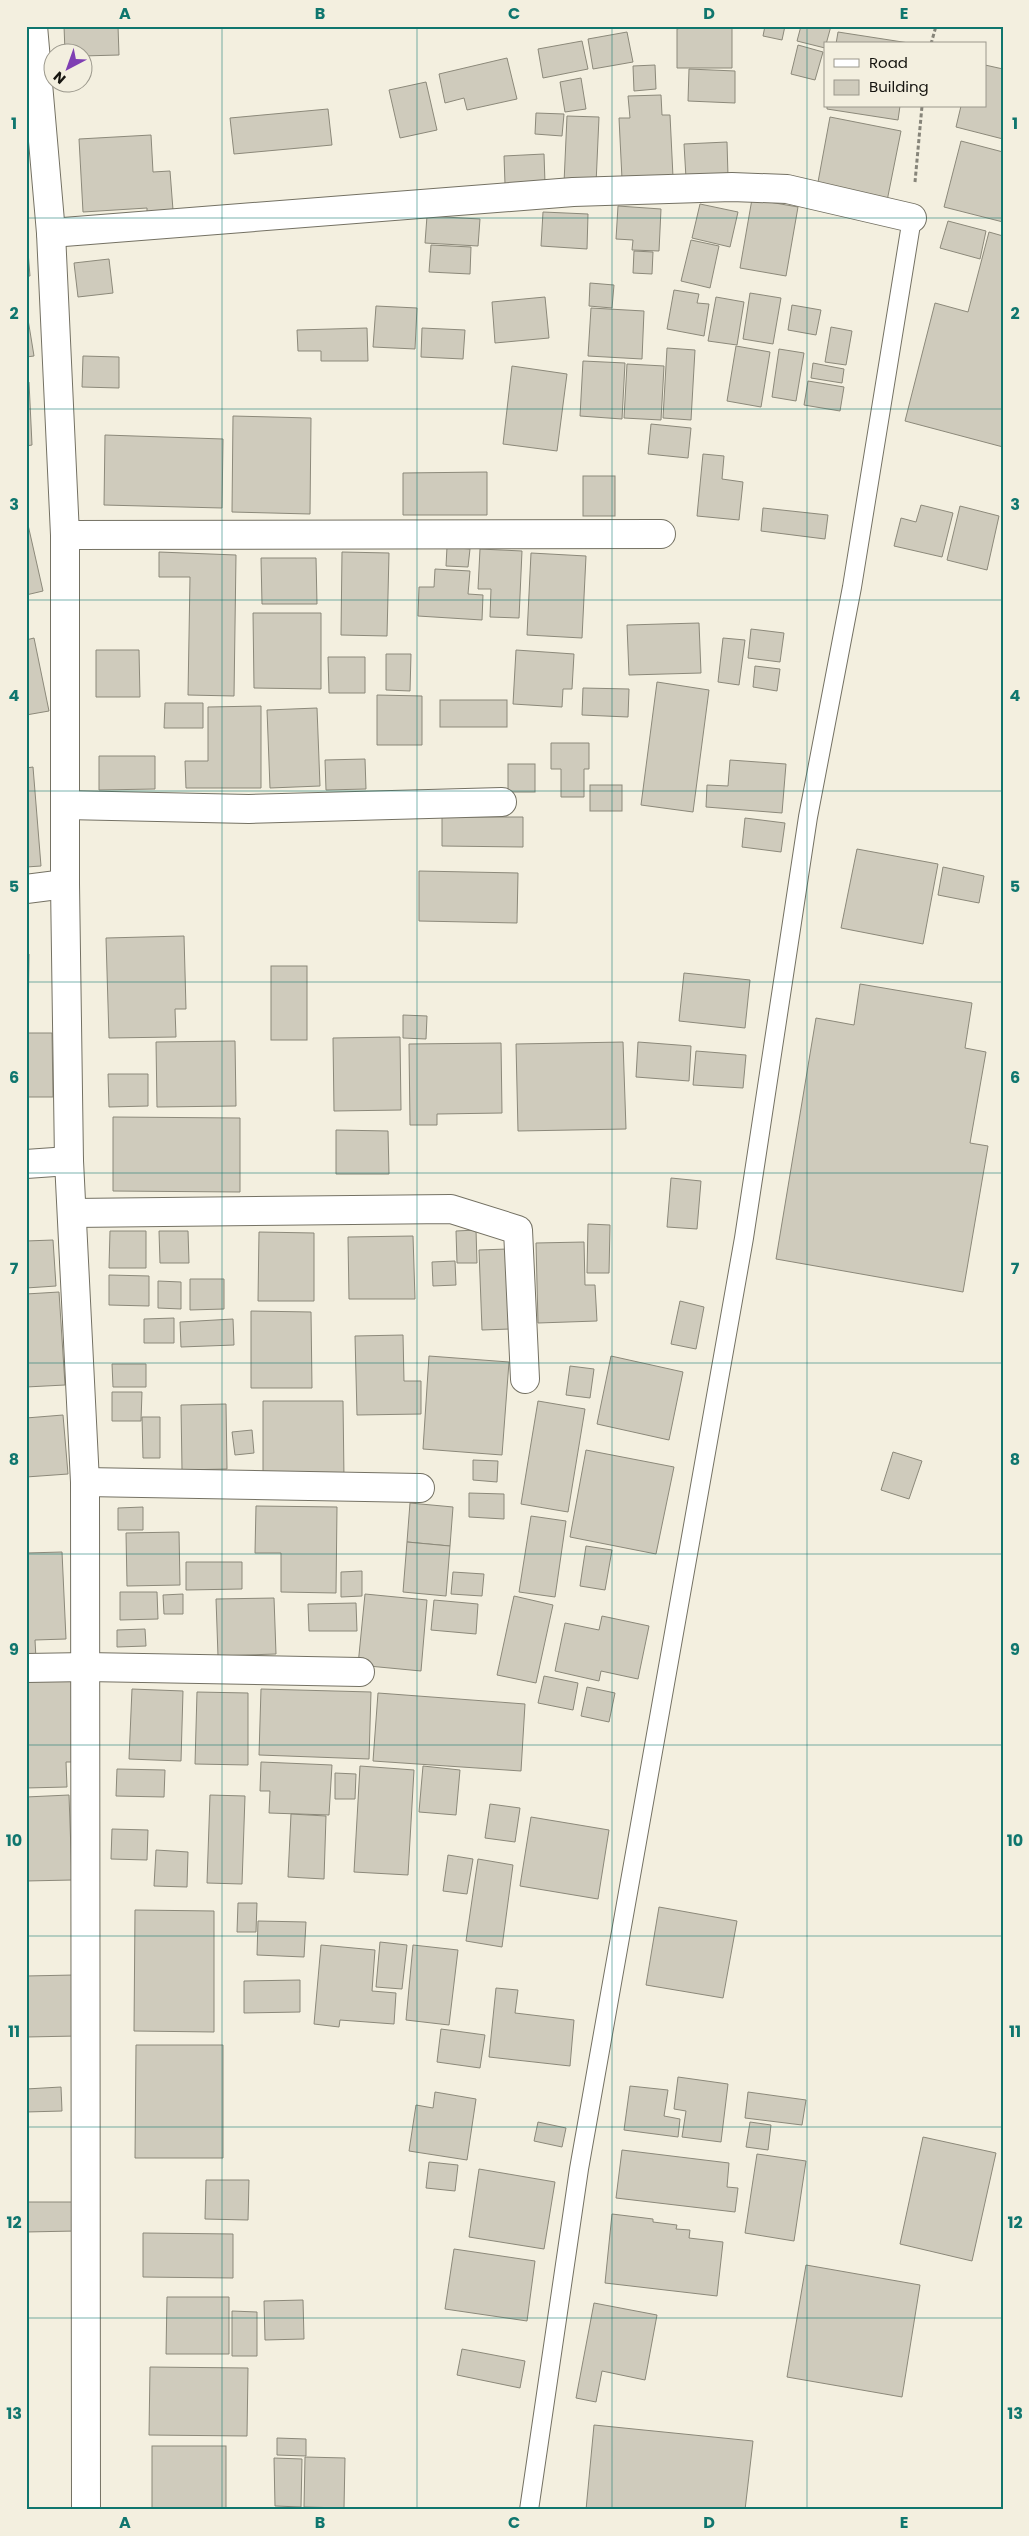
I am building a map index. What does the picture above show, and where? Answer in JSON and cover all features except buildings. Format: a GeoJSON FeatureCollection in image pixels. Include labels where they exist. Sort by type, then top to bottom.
{"type":"FeatureCollection","features":[{"type":"Feature","properties":{"kind":"street"},"geometry":{"type":"LineString","coordinates":[[33,26],[50,233],[65,535],[65,884],[69,1161],[85,1482],[86,2510]]}},
{"type":"Feature","properties":{"kind":"street"},"geometry":{"type":"LineString","coordinates":[[50,233],[573,192],[732,187],[786,190],[912,218]]}},
{"type":"Feature","properties":{"kind":"street"},"geometry":{"type":"LineString","coordinates":[[65,535],[661,534]]}},
{"type":"Feature","properties":{"kind":"street"},"geometry":{"type":"LineString","coordinates":[[66,805],[249,810],[502,802]]}},
{"type":"Feature","properties":{"kind":"street"},"geometry":{"type":"LineString","coordinates":[[26,889],[65,884]]}},
{"type":"Feature","properties":{"kind":"street"},"geometry":{"type":"LineString","coordinates":[[26,1164],[69,1161]]}},
{"type":"Feature","properties":{"kind":"street"},"geometry":{"type":"LineString","coordinates":[[72,1213],[451,1209],[518,1230],[525,1379]]}},
{"type":"Feature","properties":{"kind":"street"},"geometry":{"type":"LineString","coordinates":[[85,1482],[420,1488]]}},
{"type":"Feature","properties":{"kind":"street"},"geometry":{"type":"LineString","coordinates":[[26,1668],[86,1667],[360,1672]]}},
{"type":"Feature","properties":{"kind":"lane"},"geometry":{"type":"LineString","coordinates":[[529,2510],[580,2169],[744,1238],[808,817],[852,587],[912,218]]}},
{"type":"Feature","properties":{"kind":"path"},"geometry":{"type":"LineString","coordinates":[[931,42],[936,26]]}},
{"type":"Feature","properties":{"kind":"path"},"geometry":{"type":"LineString","coordinates":[[912,218],[922,108]]}}]}
